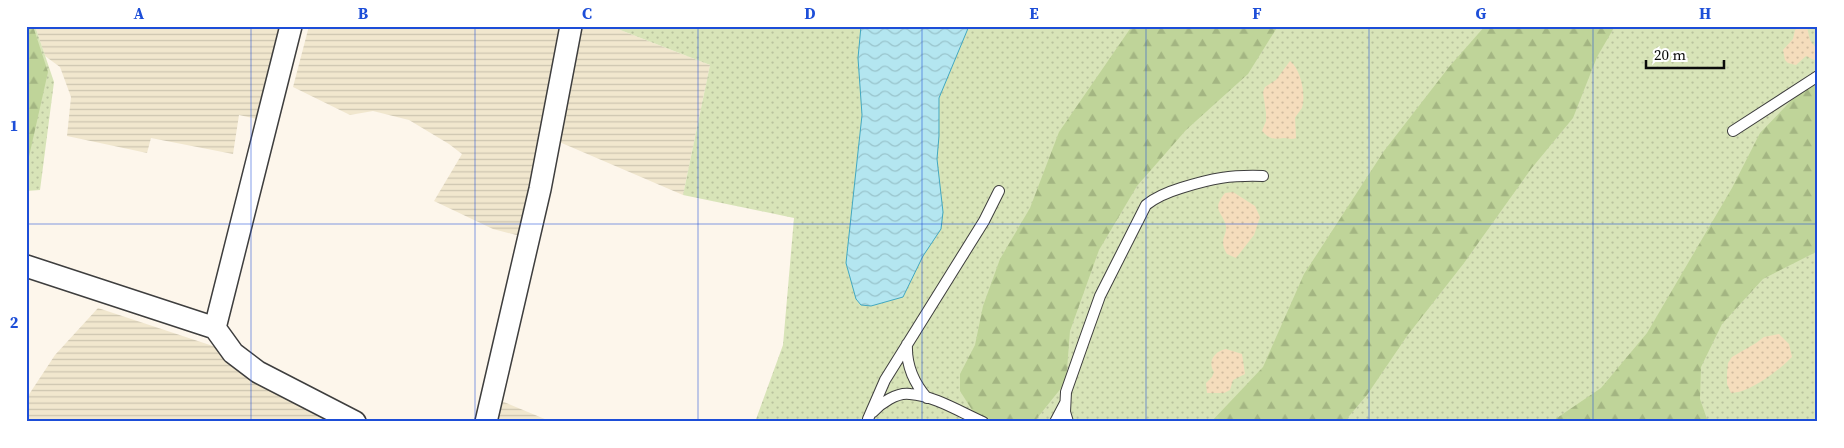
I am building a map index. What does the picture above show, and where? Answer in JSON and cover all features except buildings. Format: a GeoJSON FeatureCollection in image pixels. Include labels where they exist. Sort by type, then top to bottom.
{"type":"FeatureCollection","features":[{"type":"Feature","properties":{"kind":"street"},"geometry":{"type":"LineString","coordinates":[[214,328],[291,26]]}},
{"type":"Feature","properties":{"kind":"street"},"geometry":{"type":"LineString","coordinates":[[486,422],[540,189],[571,26]]}},
{"type":"Feature","properties":{"kind":"street"},"geometry":{"type":"LineString","coordinates":[[26,266],[214,328],[233,353],[258,372],[355,422]]}},
{"type":"Feature","properties":{"kind":"lane"},"geometry":{"type":"LineString","coordinates":[[1733,131],[1818,76]]}},
{"type":"Feature","properties":{"kind":"lane"},"geometry":{"type":"LineString","coordinates":[[1068,422],[1065,412],[1066,392],[1100,296],[1146,205],[1156,196],[1213,178],[1236,175],[1263,176]]}},
{"type":"Feature","properties":{"kind":"lane"},"geometry":{"type":"LineString","coordinates":[[866,420],[885,380],[984,221],[1000,191]]}},
{"type":"Feature","properties":{"kind":"lane"},"geometry":{"type":"LineString","coordinates":[[907,343],[908,362],[914,377],[927,398]]}},
{"type":"Feature","properties":{"kind":"lane"},"geometry":{"type":"LineString","coordinates":[[866,420],[877,408],[890,399],[908,393],[927,398],[983,422]]}},
{"type":"Feature","properties":{"kind":"lane"},"geometry":{"type":"LineString","coordinates":[[1056,422],[1066,400]]}},
{"type":"Feature","properties":{"kind":"shaded area"},"geometry":{"type":"Polygon","coordinates":[[[35,26],[279,26],[257,119],[239,115],[233,154],[151,138],[147,153],[67,136],[71,97],[60,67],[45,56],[35,26]]]}},
{"type":"Feature","properties":{"kind":"shaded area"},"geometry":{"type":"Polygon","coordinates":[[[309,26],[567,26],[524,237],[493,229],[434,201],[462,154],[449,144],[409,120],[373,111],[350,115],[293,87],[309,26]]]}},
{"type":"Feature","properties":{"kind":"shaded area"},"geometry":{"type":"Polygon","coordinates":[[[579,26],[610,26],[710,65],[683,195],[557,141],[579,26]]]}},
{"type":"Feature","properties":{"kind":"shaded area"},"geometry":{"type":"Polygon","coordinates":[[[98,308],[219,348],[343,422],[26,422],[26,399],[55,355],[98,308]]]}},
{"type":"Feature","properties":{"kind":"shaded area"},"geometry":{"type":"Polygon","coordinates":[[[499,400],[552,422],[494,422],[499,400]]]}},
{"type":"Feature","properties":{"kind":"green space"},"geometry":{"type":"Polygon","coordinates":[[[26,26],[35,26],[54,82],[40,190],[26,191],[26,26]]]}},
{"type":"Feature","properties":{"kind":"green space"},"geometry":{"type":"Polygon","coordinates":[[[26,26],[33,26],[48,72],[26,170],[26,26]]]}},
{"type":"Feature","properties":{"kind":"green space"},"geometry":{"type":"Polygon","coordinates":[[[610,26],[1818,26],[1818,422],[755,422],[783,345],[794,218],[683,195],[710,65],[610,26]]]}},
{"type":"Feature","properties":{"kind":"green space"},"geometry":{"type":"Polygon","coordinates":[[[1132,26],[1278,26],[1248,74],[1186,130],[1137,186],[1099,250],[1070,331],[1066,382],[1034,422],[987,422],[972,410],[960,391],[960,374],[975,345],[983,306],[1000,259],[1030,208],[1059,132],[1132,26]]]}},
{"type":"Feature","properties":{"kind":"green space"},"geometry":{"type":"Polygon","coordinates":[[[1485,26],[1615,26],[1597,57],[1573,118],[1531,169],[1464,263],[1407,336],[1367,395],[1344,422],[1211,422],[1263,367],[1304,274],[1384,151],[1449,67],[1485,26]]]}},
{"type":"Feature","properties":{"kind":"green space"},"geometry":{"type":"Polygon","coordinates":[[[1818,77],[1818,251],[1763,279],[1722,324],[1701,367],[1700,399],[1708,422],[1551,422],[1601,388],[1647,333],[1732,188],[1760,133],[1813,78],[1818,77]]]}},
{"type":"Feature","properties":{"kind":"sand"},"geometry":{"type":"Polygon","coordinates":[[[1800,26],[1807,27],[1810,40],[1818,51],[1818,59],[1814,60],[1806,56],[1796,65],[1785,60],[1783,50],[1793,39],[1795,30],[1800,26]]]}},
{"type":"Feature","properties":{"kind":"sand"},"geometry":{"type":"Polygon","coordinates":[[[1290,61],[1300,76],[1303,90],[1302,108],[1295,118],[1296,138],[1272,138],[1262,131],[1266,121],[1263,92],[1265,87],[1276,80],[1290,61]]]}},
{"type":"Feature","properties":{"kind":"sand"},"geometry":{"type":"Polygon","coordinates":[[[1233,192],[1255,206],[1260,217],[1254,235],[1236,258],[1227,254],[1224,248],[1223,242],[1226,226],[1218,207],[1225,193],[1233,192]]]}},
{"type":"Feature","properties":{"kind":"sand"},"geometry":{"type":"Polygon","coordinates":[[[1779,334],[1789,344],[1792,357],[1780,368],[1755,385],[1739,392],[1731,393],[1727,384],[1727,374],[1728,363],[1732,357],[1764,337],[1779,334]]]}},
{"type":"Feature","properties":{"kind":"sand"},"geometry":{"type":"Polygon","coordinates":[[[1226,349],[1242,354],[1245,374],[1233,380],[1230,390],[1224,393],[1207,393],[1206,383],[1214,372],[1211,364],[1213,357],[1218,352],[1226,349]]]}},
{"type":"Feature","properties":{"kind":"water"},"geometry":{"type":"Polygon","coordinates":[[[861,26],[969,26],[939,98],[937,159],[943,212],[941,229],[923,256],[903,297],[871,306],[861,305],[856,299],[846,263],[862,115],[858,58],[861,26]]]}}]}
